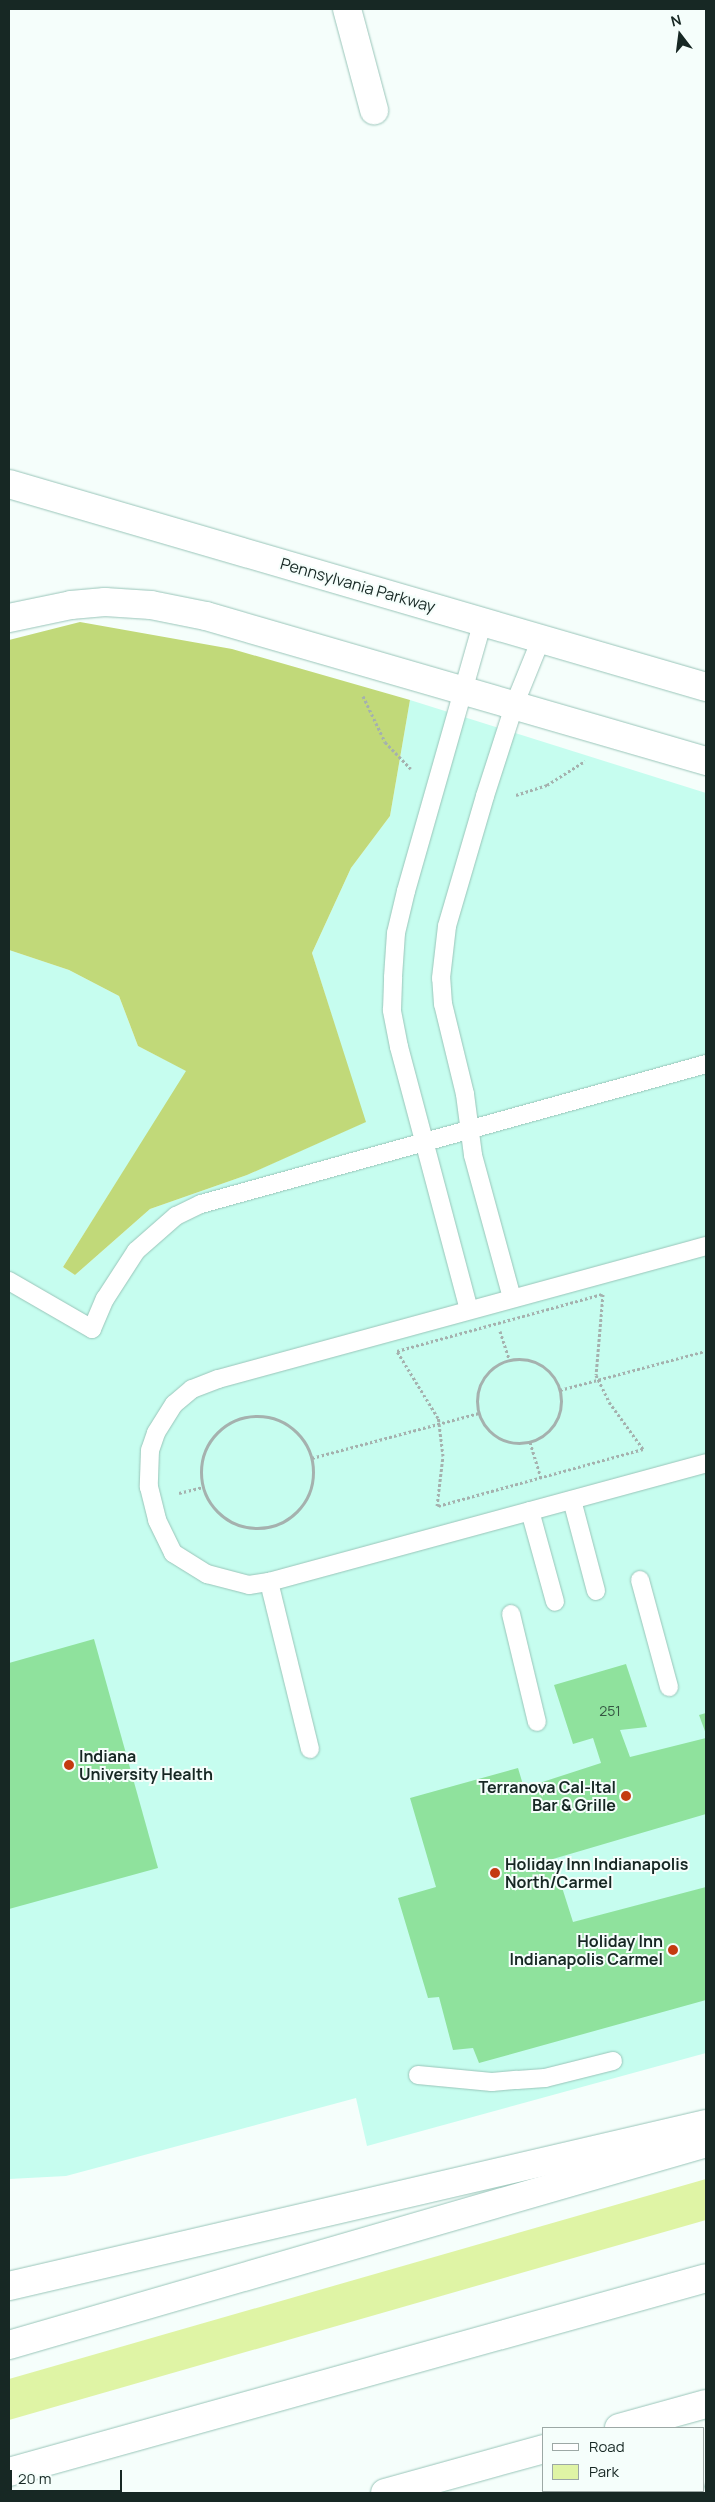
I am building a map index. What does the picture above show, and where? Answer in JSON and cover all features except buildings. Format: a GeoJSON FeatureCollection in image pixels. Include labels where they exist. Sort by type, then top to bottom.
{"type":"FeatureCollection","features":[{"type":"Feature","properties":{"kind":"main road"},"geometry":{"type":"LineString","coordinates":[[347,9],[374,110]]}},
{"type":"Feature","properties":{"kind":"main road","name":"Pennsylvania Parkway"},"geometry":{"type":"LineString","coordinates":[[9,484],[706,687]]}},
{"type":"Feature","properties":{"kind":"main road"},"geometry":{"type":"LineString","coordinates":[[9,618],[70,604],[106,602],[152,605],[206,616],[515,703],[706,761]]}},
{"type":"Feature","properties":{"kind":"main road"},"geometry":{"type":"LineString","coordinates":[[9,2286],[706,2124]]}},
{"type":"Feature","properties":{"kind":"main road"},"geometry":{"type":"LineString","coordinates":[[9,2345],[706,2143]]}},
{"type":"Feature","properties":{"kind":"main road"},"geometry":{"type":"LineString","coordinates":[[9,2472],[706,2278]]}},
{"type":"Feature","properties":{"kind":"main road"},"geometry":{"type":"LineString","coordinates":[[622,2427],[706,2404]]}},
{"type":"Feature","properties":{"kind":"main road"},"geometry":{"type":"LineString","coordinates":[[385,2493],[542,2450]]}},
{"type":"Feature","properties":{"kind":"lane"},"geometry":{"type":"LineString","coordinates":[[470,1310],[399,1048],[392,1010],[396,934],[462,689],[483,622]]}},
{"type":"Feature","properties":{"kind":"lane"},"geometry":{"type":"LineString","coordinates":[[512,1298],[473,1155],[443,1004],[443,953],[485,796],[515,703],[541,639]]}},
{"type":"Feature","properties":{"kind":"lane"},"geometry":{"type":"LineString","coordinates":[[9,1281],[92,1329],[105,1299],[136,1250],[176,1216],[202,1204],[424,1140],[706,1064]]}},
{"type":"Feature","properties":{"kind":"lane"},"geometry":{"type":"LineString","coordinates":[[706,1246],[218,1379],[192,1389],[174,1404],[150,1450],[149,1488],[164,1536],[173,1552],[207,1574],[235,1583],[269,1582],[706,1463]]}},
{"type":"Feature","properties":{"kind":"lane"},"geometry":{"type":"LineString","coordinates":[[572,1500],[596,1591]]}},
{"type":"Feature","properties":{"kind":"lane"},"geometry":{"type":"LineString","coordinates":[[530,1511],[556,1602]]}},
{"type":"Feature","properties":{"kind":"lane"},"geometry":{"type":"LineString","coordinates":[[640,1580],[668,1687]]}},
{"type":"Feature","properties":{"kind":"lane"},"geometry":{"type":"LineString","coordinates":[[269,1582],[310,1749]]}},
{"type":"Feature","properties":{"kind":"lane"},"geometry":{"type":"LineString","coordinates":[[511,1614],[537,1722]]}},
{"type":"Feature","properties":{"kind":"lane"},"geometry":{"type":"LineString","coordinates":[[418,2075],[492,2082],[545,2078],[613,2061]]}},
{"type":"Feature","properties":{"kind":"path"},"geometry":{"type":"LineString","coordinates":[[362,690],[368,710],[385,742],[416,772]]}},
{"type":"Feature","properties":{"kind":"path"},"geometry":{"type":"LineString","coordinates":[[516,795],[547,786],[591,756]]}},
{"type":"Feature","properties":{"kind":"path"},"geometry":{"type":"LineString","coordinates":[[603,1294],[595,1367],[609,1402],[643,1449],[437,1506],[443,1456],[439,1424],[432,1405],[397,1352],[498,1323],[603,1294]]}},
{"type":"Feature","properties":{"kind":"path"},"geometry":{"type":"LineString","coordinates":[[498,1323],[509,1359]]}},
{"type":"Feature","properties":{"kind":"path"},"geometry":{"type":"LineString","coordinates":[[560,1390],[706,1351]]}},
{"type":"Feature","properties":{"kind":"path"},"geometry":{"type":"LineString","coordinates":[[509,1359],[534,1361],[546,1368],[560,1390],[558,1416],[552,1428],[530,1442],[513,1443],[499,1438],[488,1430],[479,1413],[478,1388],[485,1376],[509,1359]]}},
{"type":"Feature","properties":{"kind":"path"},"geometry":{"type":"LineString","coordinates":[[312,1458],[479,1413]]}},
{"type":"Feature","properties":{"kind":"path"},"geometry":{"type":"LineString","coordinates":[[257,1416],[275,1419],[292,1427],[304,1441],[312,1458],[314,1476],[309,1495],[299,1510],[284,1522],[266,1528],[248,1528],[230,1522],[215,1510],[205,1494],[200,1476],[202,1458],[216,1434],[239,1419],[257,1416]]}},
{"type":"Feature","properties":{"kind":"path"},"geometry":{"type":"LineString","coordinates":[[530,1442],[540,1477]]}},
{"type":"Feature","properties":{"kind":"shaded area"},"geometry":{"type":"Polygon","coordinates":[[[410,700],[706,793],[706,2053],[367,2146],[356,2098],[66,2176],[9,2179],[9,950],[69,970],[119,996],[138,1046],[187,1071],[63,1267],[75,1275],[150,1209],[247,1175],[365,1122],[312,953],[351,868],[390,816],[410,700]]]}},
{"type":"Feature","properties":{"kind":"green space"},"geometry":{"type":"Polygon","coordinates":[[[80,622],[232,649],[410,700],[390,816],[351,868],[312,953],[366,1122],[247,1175],[150,1209],[75,1275],[63,1267],[186,1071],[138,1046],[119,996],[69,970],[9,950],[9,640],[80,622]]]}},
{"type":"Feature","properties":{"kind":"green space"},"geometry":{"type":"Polygon","coordinates":[[[706,2179],[706,2220],[9,2420],[9,2379],[706,2179]]]}},
{"type":"Feature","properties":{"kind":"place","name":"Indiana University Health"},"geometry":{"type":"Point","coordinates":[69,1765]}},
{"type":"Feature","properties":{"kind":"place","name":"Terranova Cal-Ital Bar & Grille"},"geometry":{"type":"Point","coordinates":[626,1796]}},
{"type":"Feature","properties":{"kind":"place","name":"Holiday Inn Indianapolis North/Carmel"},"geometry":{"type":"Point","coordinates":[495,1873]}},
{"type":"Feature","properties":{"kind":"place","name":"Holiday Inn Indianapolis Carmel"},"geometry":{"type":"Point","coordinates":[673,1950]}}]}
